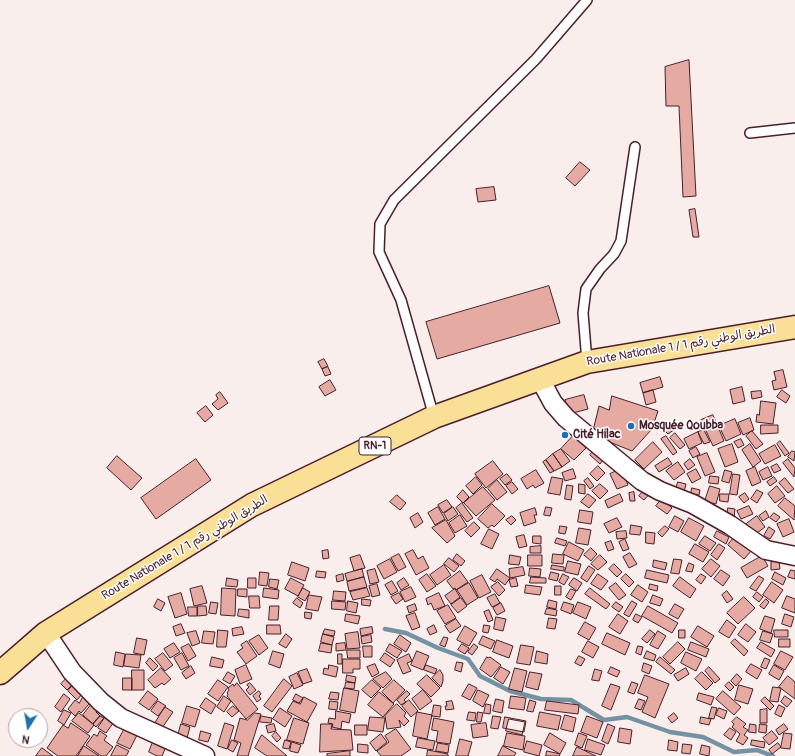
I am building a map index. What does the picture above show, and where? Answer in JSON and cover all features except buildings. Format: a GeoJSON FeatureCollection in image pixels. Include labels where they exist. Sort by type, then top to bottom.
{"type":"FeatureCollection","features":[{"type":"Feature","properties":{"kind":"main road","name":"Route Nationale 1 / الطريق الوطني رقم 1"},"geometry":{"type":"LineString","coordinates":[[0,673],[46,633],[252,505],[434,417],[587,362],[795,327]]}},
{"type":"Feature","properties":{"kind":"street"},"geometry":{"type":"LineString","coordinates":[[540,379],[553,403],[566,418],[642,481],[660,491],[693,504],[730,525],[766,550],[795,556]]}},
{"type":"Feature","properties":{"kind":"street"},"geometry":{"type":"LineString","coordinates":[[46,633],[72,672],[101,702],[121,718],[205,756]]}},
{"type":"Feature","properties":{"kind":"lane"},"geometry":{"type":"LineString","coordinates":[[434,417],[402,300],[379,252],[380,224],[394,200],[536,59],[587,0]]}},
{"type":"Feature","properties":{"kind":"lane"},"geometry":{"type":"LineString","coordinates":[[750,134],[795,128]]}},
{"type":"Feature","properties":{"kind":"lane"},"geometry":{"type":"LineString","coordinates":[[587,362],[583,313],[586,289],[600,269],[614,254],[621,241],[635,147]]}},
{"type":"Feature","properties":{"kind":"waterway"},"geometry":{"type":"LineString","coordinates":[[385,629],[406,633],[438,648],[468,659],[480,676],[510,691],[541,699],[571,700],[604,720],[627,717],[670,732],[703,737],[734,752],[757,750],[773,756]]}},
{"type":"Feature","properties":{"kind":"place","name":"Mosquée Qoubba"},"geometry":{"type":"Point","coordinates":[631,426]}},
{"type":"Feature","properties":{"kind":"place","name":"Cité Hilac"},"geometry":{"type":"Point","coordinates":[565,435]}}]}
